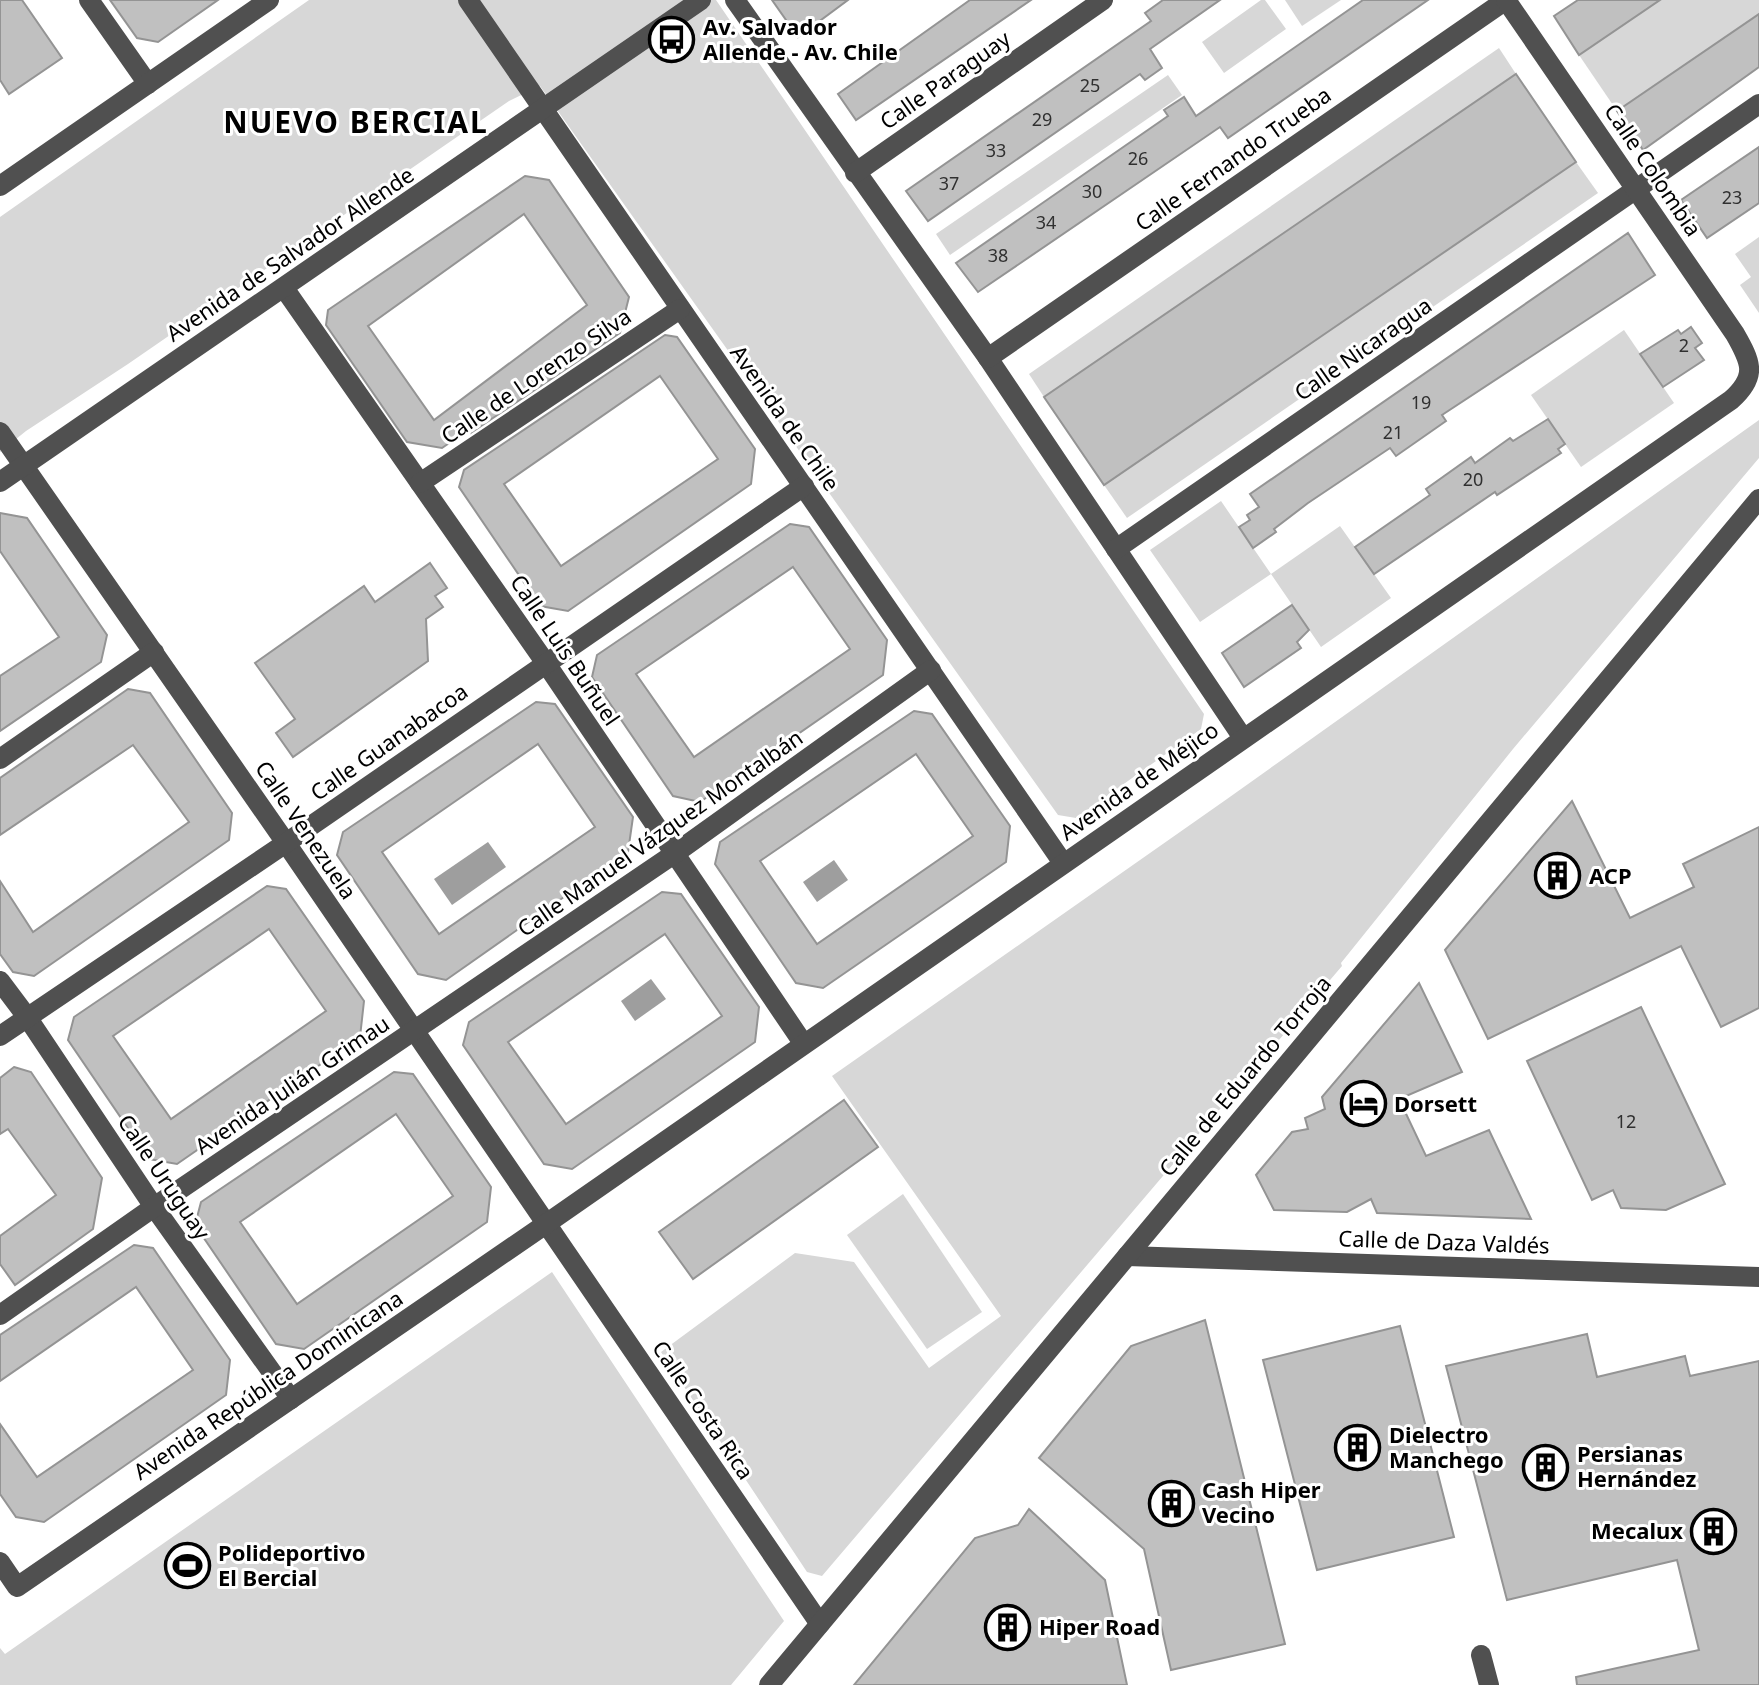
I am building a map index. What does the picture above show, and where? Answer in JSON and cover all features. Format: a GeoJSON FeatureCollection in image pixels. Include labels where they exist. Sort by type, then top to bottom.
{"type":"FeatureCollection","features":[{"type":"Feature","properties":{"kind":"street"},"geometry":{"type":"LineString","coordinates":[[89,0],[148,84]]}},
{"type":"Feature","properties":{"kind":"street"},"geometry":{"type":"LineString","coordinates":[[0,186],[269,0]]}},
{"type":"Feature","properties":{"kind":"street","name":"Avenida de Chile"},"geometry":{"type":"LineString","coordinates":[[468,0],[1063,863]]}},
{"type":"Feature","properties":{"kind":"street","name":"Avenida de Salvador Allende"},"geometry":{"type":"LineString","coordinates":[[0,482],[701,0]]}},
{"type":"Feature","properties":{"kind":"street"},"geometry":{"type":"LineString","coordinates":[[735,0],[988,358],[1243,738]]}},
{"type":"Feature","properties":{"kind":"street","name":"Calle Paraguay"},"geometry":{"type":"LineString","coordinates":[[855,173],[1103,0]]}},
{"type":"Feature","properties":{"kind":"street","name":"Calle Colombia"},"geometry":{"type":"LineString","coordinates":[[1506,0],[1735,334],[1747,356],[1751,372]]}},
{"type":"Feature","properties":{"kind":"street","name":"Calle Fernando Trueba"},"geometry":{"type":"LineString","coordinates":[[988,358],[1506,0]]}},
{"type":"Feature","properties":{"kind":"street","name":"Calle Nicaragua"},"geometry":{"type":"LineString","coordinates":[[1116,549],[1759,104]]}},
{"type":"Feature","properties":{"kind":"street","name":"Calle Luis Buñuel"},"geometry":{"type":"LineString","coordinates":[[284,288],[545,662],[803,1043]]}},
{"type":"Feature","properties":{"kind":"street","name":"Calle de Lorenzo Silva"},"geometry":{"type":"LineString","coordinates":[[420,483],[680,309]]}},
{"type":"Feature","properties":{"kind":"street","name":"Avenida de Méjico"},"geometry":{"type":"LineString","coordinates":[[546,1224],[1731,400],[1745,388],[1751,372]]}},
{"type":"Feature","properties":{"kind":"street"},"geometry":{"type":"LineString","coordinates":[[0,432],[24,465]]}},
{"type":"Feature","properties":{"kind":"street","name":"Calle Venezuela"},"geometry":{"type":"LineString","coordinates":[[24,465],[546,1224]]}},
{"type":"Feature","properties":{"kind":"street","name":"Calle Guanabacoa"},"geometry":{"type":"LineString","coordinates":[[0,1036],[804,486]]}},
{"type":"Feature","properties":{"kind":"street","name":"Calle de Eduardo Torroja"},"geometry":{"type":"LineString","coordinates":[[769,1685],[1759,499]]}},
{"type":"Feature","properties":{"kind":"street"},"geometry":{"type":"LineString","coordinates":[[0,759],[154,652]]}},
{"type":"Feature","properties":{"kind":"street","name":"Calle Manuel Vázquez Montalbán"},"geometry":{"type":"LineString","coordinates":[[414,1032],[674,854],[931,670]]}},
{"type":"Feature","properties":{"kind":"street","name":"Calle Uruguay"},"geometry":{"type":"LineString","coordinates":[[0,981],[154,1207],[291,1399]]}},
{"type":"Feature","properties":{"kind":"street","name":"Avenida Julián Grimau"},"geometry":{"type":"LineString","coordinates":[[0,1315],[414,1032]]}},
{"type":"Feature","properties":{"kind":"street","name":"Avenida República Dominicana"},"geometry":{"type":"LineString","coordinates":[[0,1562],[17,1587],[546,1224]]}},
{"type":"Feature","properties":{"kind":"street","name":"Calle Costa Rica"},"geometry":{"type":"LineString","coordinates":[[546,1224],[820,1624]]}},
{"type":"Feature","properties":{"kind":"street","name":"Calle de Daza Valdés"},"geometry":{"type":"LineString","coordinates":[[1127,1256],[1759,1277]]}},
{"type":"Feature","properties":{"kind":"street"},"geometry":{"type":"LineString","coordinates":[[1481,1655],[1489,1685]]}},
{"type":"Feature","properties":{"kind":"shaded area"},"geometry":{"type":"Polygon","coordinates":[[[309,0],[716,0],[1204,714],[1201,729],[1076,818],[1058,815],[540,86],[509,101],[26,431],[0,452],[0,217],[309,0]]]}},
{"type":"Feature","properties":{"kind":"shaded area"},"geometry":{"type":"Polygon","coordinates":[[[1265,0],[1286,29],[1224,73],[1202,42],[1265,0]]]}},
{"type":"Feature","properties":{"kind":"shaded area"},"geometry":{"type":"Polygon","coordinates":[[[1285,0],[1341,0],[1302,26],[1285,0]]]}},
{"type":"Feature","properties":{"kind":"shaded area"},"geometry":{"type":"Polygon","coordinates":[[[1660,0],[1759,0],[1759,14],[1617,111],[1579,55],[1660,0]]]}},
{"type":"Feature","properties":{"kind":"shaded area"},"geometry":{"type":"Polygon","coordinates":[[[1499,48],[1516,74],[1044,397],[1029,374],[1499,48]]]}},
{"type":"Feature","properties":{"kind":"shaded area"},"geometry":{"type":"Polygon","coordinates":[[[1168,75],[1182,95],[950,255],[936,234],[1168,75]]]}},
{"type":"Feature","properties":{"kind":"shaded area"},"geometry":{"type":"Polygon","coordinates":[[[1576,162],[1598,193],[1127,518],[1104,485],[1576,162]]]}},
{"type":"Feature","properties":{"kind":"shaded area"},"geometry":{"type":"Polygon","coordinates":[[[1759,237],[1759,313],[1740,285],[1751,277],[1735,254],[1759,237]]]}},
{"type":"Feature","properties":{"kind":"shaded area"},"geometry":{"type":"Polygon","coordinates":[[[1624,330],[1674,403],[1581,467],[1531,395],[1624,330]]]}},
{"type":"Feature","properties":{"kind":"shaded area"},"geometry":{"type":"Polygon","coordinates":[[[1759,420],[1759,458],[1513,749],[1341,963],[1342,966],[822,1576],[807,1572],[661,1352],[795,1253],[854,1262],[929,1368],[1001,1316],[832,1076],[1759,420]]]}},
{"type":"Feature","properties":{"kind":"shaded area"},"geometry":{"type":"Polygon","coordinates":[[[1221,501],[1271,574],[1200,622],[1150,550],[1221,501]]]}},
{"type":"Feature","properties":{"kind":"shaded area"},"geometry":{"type":"Polygon","coordinates":[[[1340,526],[1391,598],[1321,647],[1271,574],[1340,526]]]}},
{"type":"Feature","properties":{"kind":"shaded area"},"geometry":{"type":"Polygon","coordinates":[[[488,842],[506,867],[452,905],[434,879],[488,842]]]}},
{"type":"Feature","properties":{"kind":"shaded area"},"geometry":{"type":"Polygon","coordinates":[[[834,860],[848,880],[817,902],[803,882],[834,860]]]}},
{"type":"Feature","properties":{"kind":"shaded area"},"geometry":{"type":"Polygon","coordinates":[[[651,979],[666,999],[635,1021],[621,1001],[651,979]]]}},
{"type":"Feature","properties":{"kind":"shaded area"},"geometry":{"type":"Polygon","coordinates":[[[903,1194],[982,1312],[927,1349],[847,1235],[903,1194]]]}},
{"type":"Feature","properties":{"kind":"shaded area"},"geometry":{"type":"Polygon","coordinates":[[[552,1272],[784,1621],[731,1685],[0,1685],[0,1648],[5,1654],[552,1272]]]}},
{"type":"Feature","properties":{"kind":"building"},"geometry":{"type":"Polygon","coordinates":[[[0,0],[22,0],[62,58],[9,94],[0,80],[0,0]]]}},
{"type":"Feature","properties":{"kind":"building"},"geometry":{"type":"Polygon","coordinates":[[[110,0],[218,0],[158,42],[137,38],[110,0]]]}},
{"type":"Feature","properties":{"kind":"building"},"geometry":{"type":"Polygon","coordinates":[[[772,0],[848,0],[798,37],[772,0]]]}},
{"type":"Feature","properties":{"kind":"building"},"geometry":{"type":"Polygon","coordinates":[[[970,0],[1031,0],[856,120],[838,94],[970,0]]]}},
{"type":"Feature","properties":{"kind":"building"},"geometry":{"type":"Polygon","coordinates":[[[1163,0],[1220,0],[1150,49],[1162,68],[1145,80],[1140,74],[928,221],[906,191],[1151,21],[1145,13],[1163,0]]]}},
{"type":"Feature","properties":{"kind":"building"},"geometry":{"type":"Polygon","coordinates":[[[1363,0],[1428,0],[1228,138],[1220,127],[978,292],[956,263],[1168,116],[1164,110],[1184,97],[1196,116],[1363,0]]]}},
{"type":"Feature","properties":{"kind":"building"},"geometry":{"type":"Polygon","coordinates":[[[1578,0],[1660,0],[1579,55],[1554,16],[1578,0]]]}},
{"type":"Feature","properties":{"kind":"building"},"geometry":{"type":"Polygon","coordinates":[[[1759,14],[1759,67],[1643,150],[1617,111],[1759,14]]]}},
{"type":"Feature","properties":{"kind":"building"},"geometry":{"type":"Polygon","coordinates":[[[1516,74],[1576,162],[1104,485],[1044,397],[1516,74]]]}},
{"type":"Feature","properties":{"kind":"building"},"geometry":{"type":"Polygon","coordinates":[[[1759,147],[1759,203],[1707,238],[1681,200],[1759,147]]]}},
{"type":"Feature","properties":{"kind":"building"},"geometry":{"type":"Polygon","coordinates":[[[525,176],[549,180],[629,297],[620,333],[472,432],[474,426],[442,448],[407,442],[326,325],[328,310],[525,176]],[[524,214],[368,326],[434,420],[587,305],[524,214]]]}},
{"type":"Feature","properties":{"kind":"building"},"geometry":{"type":"Polygon","coordinates":[[[1628,233],[1655,275],[1442,415],[1446,421],[1396,456],[1390,448],[1308,503],[1253,548],[1239,527],[1250,520],[1247,515],[1259,507],[1250,494],[1628,233]]]}},
{"type":"Feature","properties":{"kind":"building"},"geometry":{"type":"Polygon","coordinates":[[[1691,327],[1702,343],[1695,348],[1704,360],[1663,387],[1640,354],[1678,330],[1681,334],[1691,327]]]}},
{"type":"Feature","properties":{"kind":"building"},"geometry":{"type":"Polygon","coordinates":[[[665,335],[677,337],[755,449],[751,484],[568,611],[540,606],[459,487],[464,470],[665,335]],[[660,376],[504,484],[561,566],[718,459],[660,376]]]}},
{"type":"Feature","properties":{"kind":"building"},"geometry":{"type":"Polygon","coordinates":[[[1548,419],[1565,444],[1558,449],[1561,453],[1497,495],[1495,492],[1374,574],[1355,547],[1430,495],[1426,489],[1471,457],[1475,463],[1510,438],[1513,441],[1548,419]]]}},
{"type":"Feature","properties":{"kind":"building"},"geometry":{"type":"Polygon","coordinates":[[[0,513],[27,518],[107,635],[101,662],[0,731],[0,676],[59,637],[0,551],[0,513]]]}},
{"type":"Feature","properties":{"kind":"building"},"geometry":{"type":"Polygon","coordinates":[[[790,524],[809,527],[887,640],[883,675],[700,802],[673,796],[592,677],[597,655],[790,524]],[[793,567],[636,674],[694,757],[850,649],[793,567]]]}},
{"type":"Feature","properties":{"kind":"building"},"geometry":{"type":"Polygon","coordinates":[[[430,563],[447,588],[435,596],[443,607],[426,619],[428,661],[293,757],[276,733],[295,719],[255,663],[364,586],[375,602],[430,563]]]}},
{"type":"Feature","properties":{"kind":"building"},"geometry":{"type":"Polygon","coordinates":[[[1292,605],[1309,630],[1297,642],[1301,648],[1244,687],[1222,653],[1292,605]]]}},
{"type":"Feature","properties":{"kind":"building"},"geometry":{"type":"Polygon","coordinates":[[[128,689],[150,693],[232,813],[229,840],[34,976],[13,972],[0,954],[0,881],[33,932],[189,822],[133,745],[0,835],[0,778],[128,689]]]}},
{"type":"Feature","properties":{"kind":"building"},"geometry":{"type":"Polygon","coordinates":[[[536,702],[555,704],[633,817],[628,852],[446,980],[418,974],[337,855],[343,832],[536,702]],[[538,744],[382,852],[439,934],[595,827],[538,744]]]}},
{"type":"Feature","properties":{"kind":"building"},"geometry":{"type":"Polygon","coordinates":[[[914,711],[932,714],[1010,826],[1006,862],[823,988],[796,983],[715,864],[720,842],[914,711]],[[916,754],[760,861],[817,944],[973,836],[916,754]]]}},
{"type":"Feature","properties":{"kind":"building","name":"ACP"},"geometry":{"type":"Polygon","coordinates":[[[1572,801],[1630,918],[1694,887],[1683,864],[1759,827],[1759,1008],[1721,1027],[1681,946],[1488,1039],[1445,950],[1572,801]]]}},
{"type":"Feature","properties":{"kind":"building"},"geometry":{"type":"Polygon","coordinates":[[[267,886],[286,889],[364,1001],[360,1037],[177,1164],[149,1159],[68,1040],[74,1017],[267,886]],[[269,929],[113,1036],[171,1119],[326,1011],[269,929]]]}},
{"type":"Feature","properties":{"kind":"building"},"geometry":{"type":"Polygon","coordinates":[[[662,892],[681,894],[759,1007],[755,1042],[572,1169],[544,1164],[463,1045],[469,1022],[662,892]],[[665,934],[508,1042],[566,1124],[722,1016],[665,934]]]}},
{"type":"Feature","properties":{"kind":"building","name":"Dorsett"},"geometry":{"type":"Polygon","coordinates":[[[1419,983],[1462,1072],[1399,1099],[1426,1156],[1489,1130],[1531,1219],[1377,1213],[1371,1199],[1347,1212],[1274,1210],[1256,1175],[1292,1132],[1308,1129],[1305,1118],[1325,1109],[1322,1097],[1419,983]]]}},
{"type":"Feature","properties":{"kind":"building"},"geometry":{"type":"Polygon","coordinates":[[[1641,1007],[1725,1184],[1666,1210],[1621,1208],[1613,1190],[1592,1200],[1527,1061],[1641,1007]]]}},
{"type":"Feature","properties":{"kind":"building"},"geometry":{"type":"Polygon","coordinates":[[[14,1067],[31,1072],[102,1178],[93,1229],[15,1285],[0,1264],[0,1236],[56,1195],[8,1129],[0,1134],[0,1078],[14,1067]]]}},
{"type":"Feature","properties":{"kind":"building"},"geometry":{"type":"Polygon","coordinates":[[[394,1072],[413,1074],[491,1187],[487,1222],[304,1349],[276,1344],[195,1225],[201,1202],[394,1072]],[[396,1114],[240,1222],[297,1304],[453,1196],[396,1114]]]}},
{"type":"Feature","properties":{"kind":"building"},"geometry":{"type":"Polygon","coordinates":[[[844,1100],[878,1147],[693,1279],[659,1232],[844,1100]]]}},
{"type":"Feature","properties":{"kind":"building"},"geometry":{"type":"Polygon","coordinates":[[[134,1245],[153,1248],[230,1360],[226,1395],[44,1522],[16,1517],[0,1494],[0,1424],[37,1477],[193,1370],[136,1287],[0,1381],[0,1335],[134,1245]]]}},
{"type":"Feature","properties":{"kind":"building","name":"Cash Hiper Vecino"},"geometry":{"type":"Polygon","coordinates":[[[1205,1320],[1285,1644],[1171,1670],[1144,1549],[1039,1458],[1131,1346],[1205,1320]]]}},
{"type":"Feature","properties":{"kind":"building","name":"Dielectro Manchego"},"geometry":{"type":"Polygon","coordinates":[[[1400,1326],[1454,1537],[1317,1570],[1263,1360],[1400,1326]]]}},
{"type":"Feature","properties":{"kind":"building"},"geometry":{"type":"Polygon","coordinates":[[[1587,1334],[1597,1377],[1685,1356],[1690,1376],[1759,1361],[1759,1685],[1577,1685],[1576,1677],[1699,1650],[1677,1560],[1507,1600],[1446,1366],[1587,1334]]]}},
{"type":"Feature","properties":{"kind":"building","name":"Hiper Road"},"geometry":{"type":"Polygon","coordinates":[[[1029,1509],[1105,1580],[1127,1685],[854,1685],[975,1538],[1018,1525],[1029,1509]]]}},
{"type":"Feature","properties":{"kind":"place","name":"Av. Salvador Allende - Av. Chile"},"geometry":{"type":"Point","coordinates":[672,40]}},
{"type":"Feature","properties":{"kind":"place","name":"ACP"},"geometry":{"type":"Point","coordinates":[1558,876]}},
{"type":"Feature","properties":{"kind":"place","name":"Dorsett"},"geometry":{"type":"Point","coordinates":[1363,1104]}},
{"type":"Feature","properties":{"kind":"place","name":"Dielectro Manchego"},"geometry":{"type":"Point","coordinates":[1358,1448]}},
{"type":"Feature","properties":{"kind":"place","name":"Persianas Hernández"},"geometry":{"type":"Point","coordinates":[1546,1467]}},
{"type":"Feature","properties":{"kind":"place","name":"Cash Hiper Vecino"},"geometry":{"type":"Point","coordinates":[1171,1503]}},
{"type":"Feature","properties":{"kind":"place","name":"Mecalux"},"geometry":{"type":"Point","coordinates":[1714,1531]}},
{"type":"Feature","properties":{"kind":"place","name":"Polideportivo El Bercial"},"geometry":{"type":"Point","coordinates":[187,1566]}},
{"type":"Feature","properties":{"kind":"place","name":"Hiper Road"},"geometry":{"type":"Point","coordinates":[1008,1627]}},
{"type":"Feature","properties":{"kind":"district","name":"NUEVO BERCIAL"},"geometry":{"type":"Point","coordinates":[356,123]}}]}
